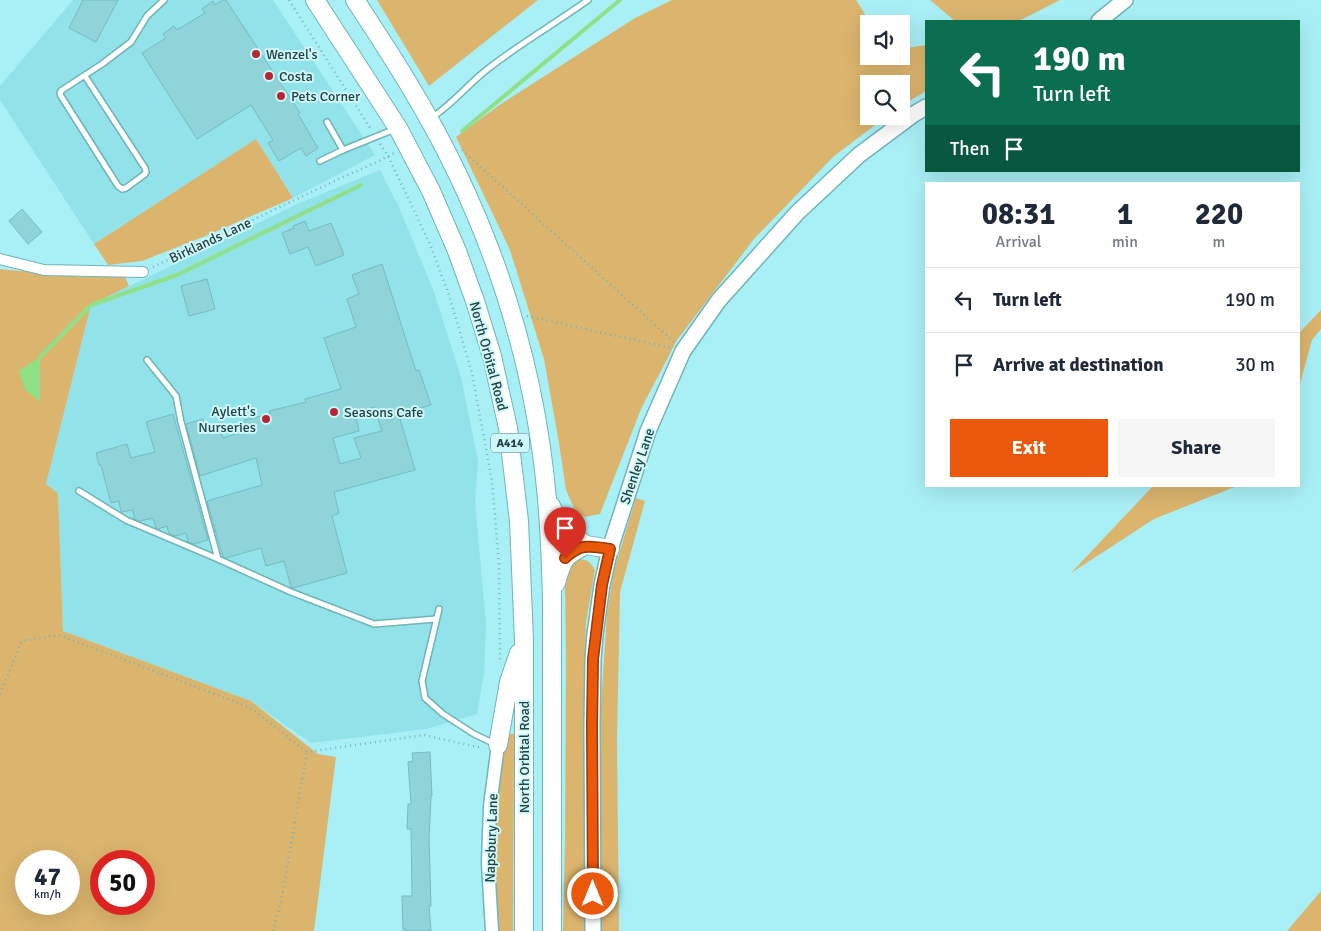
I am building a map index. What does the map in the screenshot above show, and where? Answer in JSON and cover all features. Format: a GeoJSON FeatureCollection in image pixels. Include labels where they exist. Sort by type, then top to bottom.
{"type":"FeatureCollection","features":[{"type":"Feature","properties":{"kind":"highway","name":"North Orbital Road"},"geometry":{"type":"LineString","coordinates":[[315,0],[398,128],[431,192],[457,251],[492,356],[508,428],[518,512],[524,640],[524,931]]}},
{"type":"Feature","properties":{"kind":"highway","name":"North Orbital Road"},"geometry":{"type":"LineString","coordinates":[[355,0],[395,61],[453,164],[492,256],[511,312],[526,366],[547,499],[552,597],[552,931]]}},
{"type":"Feature","properties":{"kind":"highway"},"geometry":{"type":"LineString","coordinates":[[547,499],[560,525],[570,534],[586,545],[610,549]]}},
{"type":"Feature","properties":{"kind":"highway"},"geometry":{"type":"LineString","coordinates":[[552,597],[560,566],[565,558],[586,545]]}},
{"type":"Feature","properties":{"kind":"highway"},"geometry":{"type":"LineString","coordinates":[[497,748],[510,682],[524,640]]}},
{"type":"Feature","properties":{"kind":"main road"},"geometry":{"type":"LineString","coordinates":[[1100,20],[1125,0]]}},
{"type":"Feature","properties":{"kind":"main road","name":"Shenley Lane"},"geometry":{"type":"LineString","coordinates":[[593,931],[593,659],[602,585],[610,549],[648,430],[683,351],[719,300],[797,213],[859,155],[925,108]]}},
{"type":"Feature","properties":{"kind":"street"},"geometry":{"type":"LineString","coordinates":[[0,258],[44,270],[142,272]]}},
{"type":"Feature","properties":{"kind":"street","name":"Napsbury Lane"},"geometry":{"type":"LineString","coordinates":[[492,931],[488,863],[490,806],[497,748]]}},
{"type":"Feature","properties":{"kind":"lane"},"geometry":{"type":"LineString","coordinates":[[85,76],[145,168],[145,174],[126,188],[118,186],[60,93],[131,42],[147,16],[164,0]]}},
{"type":"Feature","properties":{"kind":"lane"},"geometry":{"type":"LineString","coordinates":[[429,119],[445,108],[491,67],[588,0]]}},
{"type":"Feature","properties":{"kind":"lane"},"geometry":{"type":"LineString","coordinates":[[327,122],[343,150]]}},
{"type":"Feature","properties":{"kind":"lane"},"geometry":{"type":"LineString","coordinates":[[320,161],[398,128]]}},
{"type":"Feature","properties":{"kind":"lane"},"geometry":{"type":"LineString","coordinates":[[147,360],[176,396],[218,559]]}},
{"type":"Feature","properties":{"kind":"lane"},"geometry":{"type":"LineString","coordinates":[[79,491],[126,520],[291,592],[374,624],[436,619]]}},
{"type":"Feature","properties":{"kind":"lane"},"geometry":{"type":"LineString","coordinates":[[439,609],[422,681],[425,698],[443,714],[497,748]]}},
{"type":"Feature","properties":{"kind":"path"},"geometry":{"type":"LineString","coordinates":[[289,0],[388,156],[430,244],[448,292],[472,373],[492,481],[499,564],[500,668]]}},
{"type":"Feature","properties":{"kind":"path"},"geometry":{"type":"LineString","coordinates":[[457,145],[683,351]]}},
{"type":"Feature","properties":{"kind":"path","name":"Birklands Lane"},"geometry":{"type":"LineString","coordinates":[[142,272],[408,146]]}},
{"type":"Feature","properties":{"kind":"path"},"geometry":{"type":"LineString","coordinates":[[511,312],[683,351]]}},
{"type":"Feature","properties":{"kind":"path"},"geometry":{"type":"LineString","coordinates":[[0,694],[22,641],[59,634],[249,707],[307,752],[424,735],[497,748]]}},
{"type":"Feature","properties":{"kind":"path"},"geometry":{"type":"LineString","coordinates":[[273,931],[281,902],[307,752]]}},
{"type":"Feature","properties":{"kind":"shaded area"},"geometry":{"type":"Polygon","coordinates":[[[73,0],[273,0],[375,155],[293,198],[256,139],[94,244],[0,100],[0,86],[73,0]]]}},
{"type":"Feature","properties":{"kind":"shaded area"},"geometry":{"type":"Polygon","coordinates":[[[377,0],[538,0],[429,86],[377,0]]]}},
{"type":"Feature","properties":{"kind":"shaded area"},"geometry":{"type":"Polygon","coordinates":[[[672,0],[856,0],[865,15],[860,15],[860,65],[910,65],[910,48],[925,45],[925,92],[910,101],[910,75],[860,75],[860,125],[875,125],[833,157],[754,239],[677,340],[641,409],[600,514],[585,517],[574,508],[566,490],[544,359],[510,250],[456,137],[498,106],[635,18],[672,0]]]}},
{"type":"Feature","properties":{"kind":"shaded area"},"geometry":{"type":"Polygon","coordinates":[[[930,0],[1060,0],[1021,20],[954,20],[930,0]]]}},
{"type":"Feature","properties":{"kind":"shaded area"},"geometry":{"type":"Polygon","coordinates":[[[256,139],[293,198],[142,261],[108,265],[94,244],[256,139]]]}},
{"type":"Feature","properties":{"kind":"shaded area","name":"Aylett's Nurseries"},"geometry":{"type":"Polygon","coordinates":[[[380,170],[399,207],[434,292],[461,377],[478,461],[475,502],[486,624],[484,674],[477,714],[426,729],[311,743],[251,701],[63,631],[58,493],[46,484],[91,305],[295,205],[380,170]]]}},
{"type":"Feature","properties":{"kind":"shaded area"},"geometry":{"type":"Polygon","coordinates":[[[0,269],[84,277],[125,277],[129,286],[91,305],[46,484],[58,493],[63,631],[251,701],[318,754],[336,757],[314,931],[0,931],[0,269]]]}},
{"type":"Feature","properties":{"kind":"shaded area"},"geometry":{"type":"Polygon","coordinates":[[[1321,310],[1321,329],[1312,340],[1300,383],[1300,332],[1321,310]]]}},
{"type":"Feature","properties":{"kind":"shaded area"},"geometry":{"type":"Polygon","coordinates":[[[40,357],[40,401],[25,390],[19,371],[40,357]]]}},
{"type":"Feature","properties":{"kind":"shaded area"},"geometry":{"type":"Polygon","coordinates":[[[1152,487],[1234,487],[1154,519],[1071,573],[1152,487]]]}},
{"type":"Feature","properties":{"kind":"shaded area"},"geometry":{"type":"Polygon","coordinates":[[[636,498],[645,501],[620,592],[617,739],[619,931],[601,931],[599,735],[607,614],[614,570],[636,498]]]}},
{"type":"Feature","properties":{"kind":"shaded area"},"geometry":{"type":"Polygon","coordinates":[[[577,559],[588,562],[595,570],[586,622],[585,657],[586,931],[563,931],[565,585],[571,562],[577,559]]]}},
{"type":"Feature","properties":{"kind":"shaded area"},"geometry":{"type":"Polygon","coordinates":[[[504,734],[514,734],[513,931],[496,931],[493,842],[497,785],[504,734]]]}},
{"type":"Feature","properties":{"kind":"shaded area"},"geometry":{"type":"Polygon","coordinates":[[[1321,891],[1321,931],[1287,931],[1321,891]]]}},
{"type":"Feature","properties":{"kind":"building"},"geometry":{"type":"Polygon","coordinates":[[[83,0],[118,0],[96,42],[69,28],[83,0]]]}},
{"type":"Feature","properties":{"kind":"building"},"geometry":{"type":"Polygon","coordinates":[[[226,0],[300,113],[298,114],[318,148],[306,156],[301,148],[279,161],[268,143],[273,140],[251,105],[197,139],[142,53],[166,38],[163,34],[174,26],[177,30],[205,13],[202,9],[213,1],[215,5],[226,0]]]}},
{"type":"Feature","properties":{"kind":"building"},"geometry":{"type":"Polygon","coordinates":[[[22,209],[42,232],[28,244],[9,221],[22,209]]]}},
{"type":"Feature","properties":{"kind":"building"},"geometry":{"type":"Polygon","coordinates":[[[305,221],[309,231],[331,223],[344,255],[316,266],[308,247],[290,254],[282,233],[305,221]]]}},
{"type":"Feature","properties":{"kind":"building"},"geometry":{"type":"Polygon","coordinates":[[[382,264],[416,371],[419,370],[431,405],[399,415],[415,470],[334,492],[339,513],[332,516],[347,573],[293,588],[291,587],[284,561],[266,566],[261,548],[226,558],[223,557],[207,501],[262,485],[256,458],[200,476],[186,424],[203,419],[206,430],[219,426],[223,438],[248,430],[244,420],[270,414],[269,411],[306,402],[305,399],[341,389],[324,338],[356,327],[347,299],[359,294],[352,275],[382,264]],[[374,407],[355,413],[359,431],[333,438],[340,464],[361,458],[354,438],[382,431],[374,407]]]}},
{"type":"Feature","properties":{"kind":"building"},"geometry":{"type":"Polygon","coordinates":[[[207,279],[215,309],[189,316],[181,286],[207,279]]]}},
{"type":"Feature","properties":{"kind":"building"},"geometry":{"type":"Polygon","coordinates":[[[173,414],[208,540],[194,544],[188,542],[186,533],[176,536],[169,534],[167,526],[156,528],[153,518],[140,521],[134,519],[133,510],[121,512],[119,501],[111,503],[96,453],[127,444],[131,458],[155,452],[146,422],[173,414]]]}},
{"type":"Feature","properties":{"kind":"building"},"geometry":{"type":"Polygon","coordinates":[[[430,752],[432,796],[429,839],[431,906],[429,906],[431,931],[406,931],[406,929],[403,930],[402,896],[412,896],[411,829],[407,829],[408,804],[411,804],[408,762],[413,761],[412,753],[430,752]]]}},
{"type":"Feature","properties":{"kind":"waterway"},"geometry":{"type":"LineString","coordinates":[[462,131],[620,0]]}},
{"type":"Feature","properties":{"kind":"waterway"},"geometry":{"type":"LineString","coordinates":[[40,357],[91,305],[177,275],[361,185]]}},
{"type":"Feature","properties":{"kind":"place","name":"Wenzel's"},"geometry":{"type":"Point","coordinates":[256,54]}},
{"type":"Feature","properties":{"kind":"place","name":"Costa"},"geometry":{"type":"Point","coordinates":[269,76]}},
{"type":"Feature","properties":{"kind":"place","name":"Pets Corner"},"geometry":{"type":"Point","coordinates":[281,96]}},
{"type":"Feature","properties":{"kind":"place","name":"Seasons Cafe"},"geometry":{"type":"Point","coordinates":[334,412]}},
{"type":"Feature","properties":{"kind":"place","name":"Aylett's Nurseries"},"geometry":{"type":"Point","coordinates":[266,419]}},
{"type":"Feature","properties":{"kind":"route"},"geometry":{"type":"LineString","coordinates":[[565,558],[586,545],[610,549],[602,585],[593,659],[593,894]]}}]}
